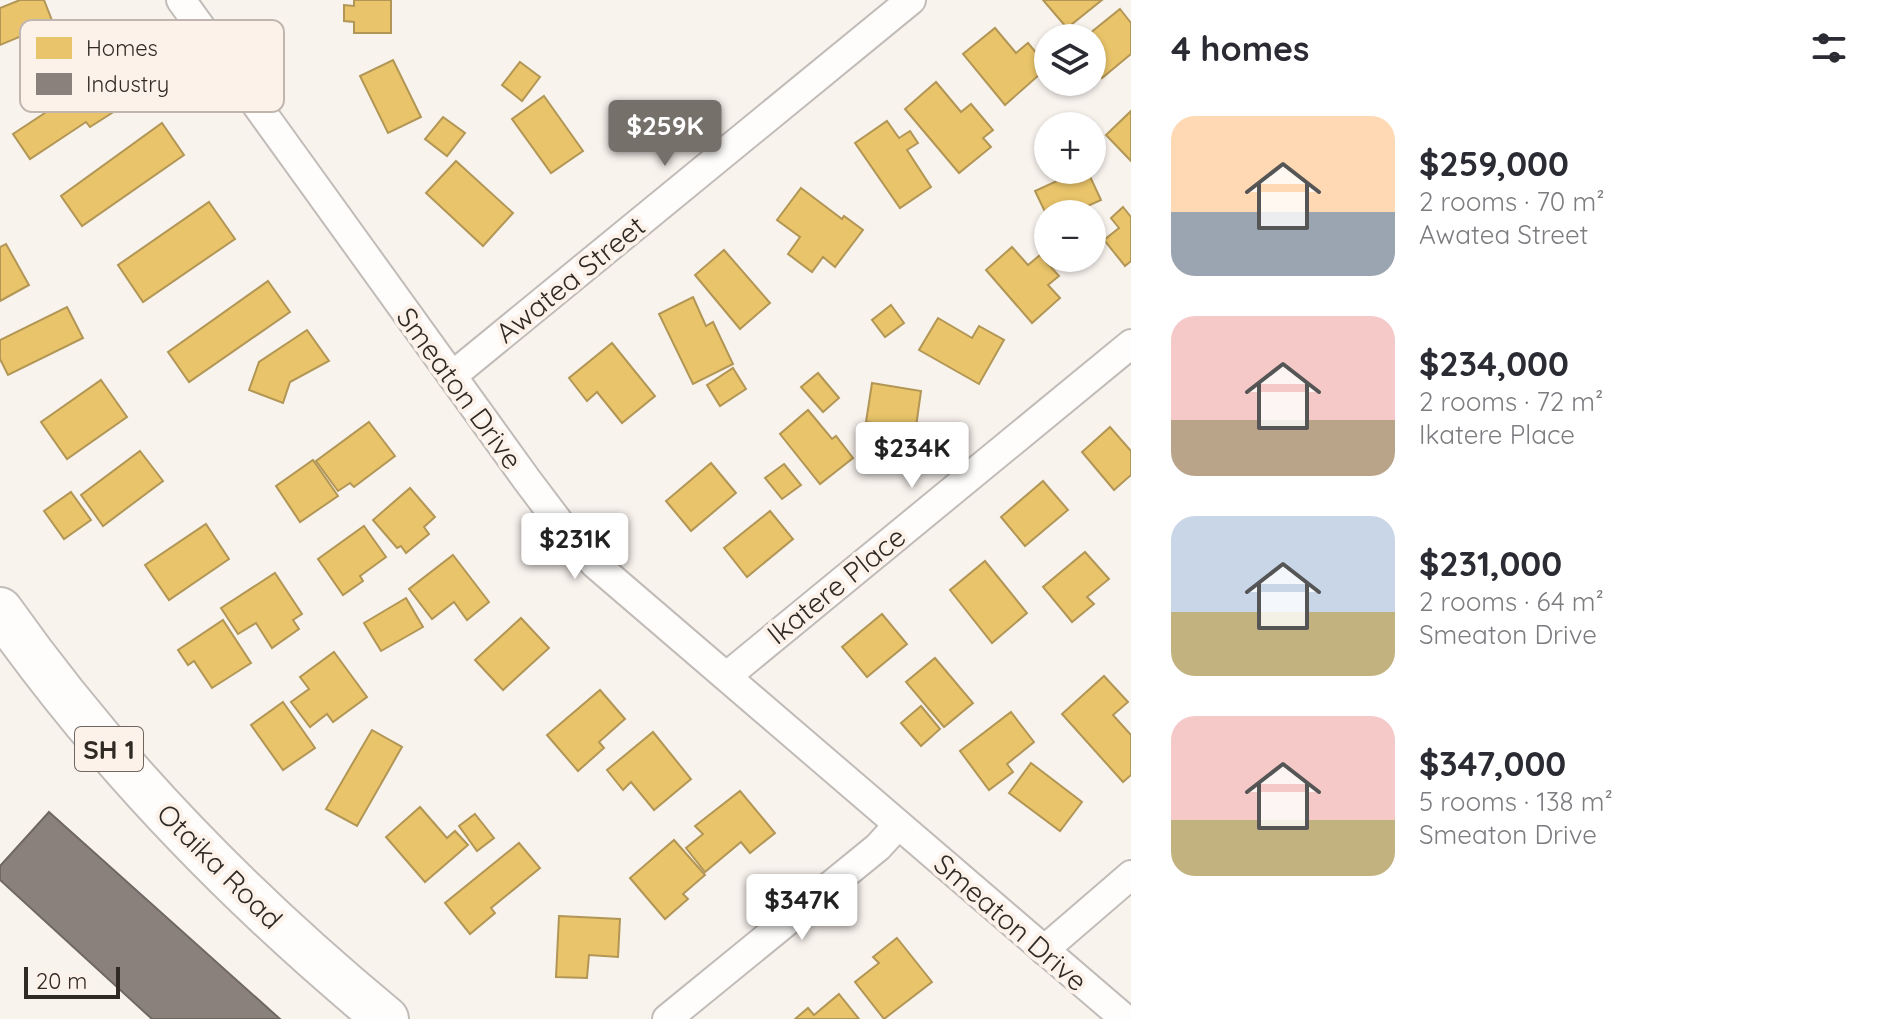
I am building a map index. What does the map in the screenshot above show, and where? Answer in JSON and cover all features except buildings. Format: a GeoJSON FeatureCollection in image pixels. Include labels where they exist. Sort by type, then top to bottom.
{"type":"FeatureCollection","features":[{"type":"Feature","properties":{"kind":"highway","name":"Otaika Road"},"geometry":{"type":"LineString","coordinates":[[0,610],[63,696],[135,779],[229,878],[324,968],[386,1019]]}},
{"type":"Feature","properties":{"kind":"highway","name":"Otaika Road"},"geometry":{"type":"LineString","coordinates":[[324,968],[366,1019]]}},
{"type":"Feature","properties":{"kind":"street","name":"Smeaton Drive"},"geometry":{"type":"LineString","coordinates":[[181,0],[195,20]]}},
{"type":"Feature","properties":{"kind":"street","name":"Awatea Street"},"geometry":{"type":"LineString","coordinates":[[452,376],[911,0]]}},
{"type":"Feature","properties":{"kind":"street","name":"Smeaton Drive"},"geometry":{"type":"LineString","coordinates":[[262,112],[549,511],[586,554],[649,612],[1125,1019]]}},
{"type":"Feature","properties":{"kind":"street","name":"Ikatere Place"},"geometry":{"type":"LineString","coordinates":[[727,676],[1131,344]]}},
{"type":"Feature","properties":{"kind":"street"},"geometry":{"type":"LineString","coordinates":[[667,1019],[878,847],[898,825]]}},
{"type":"Feature","properties":{"kind":"street"},"geometry":{"type":"LineString","coordinates":[[1044,950],[1131,875]]}}]}
